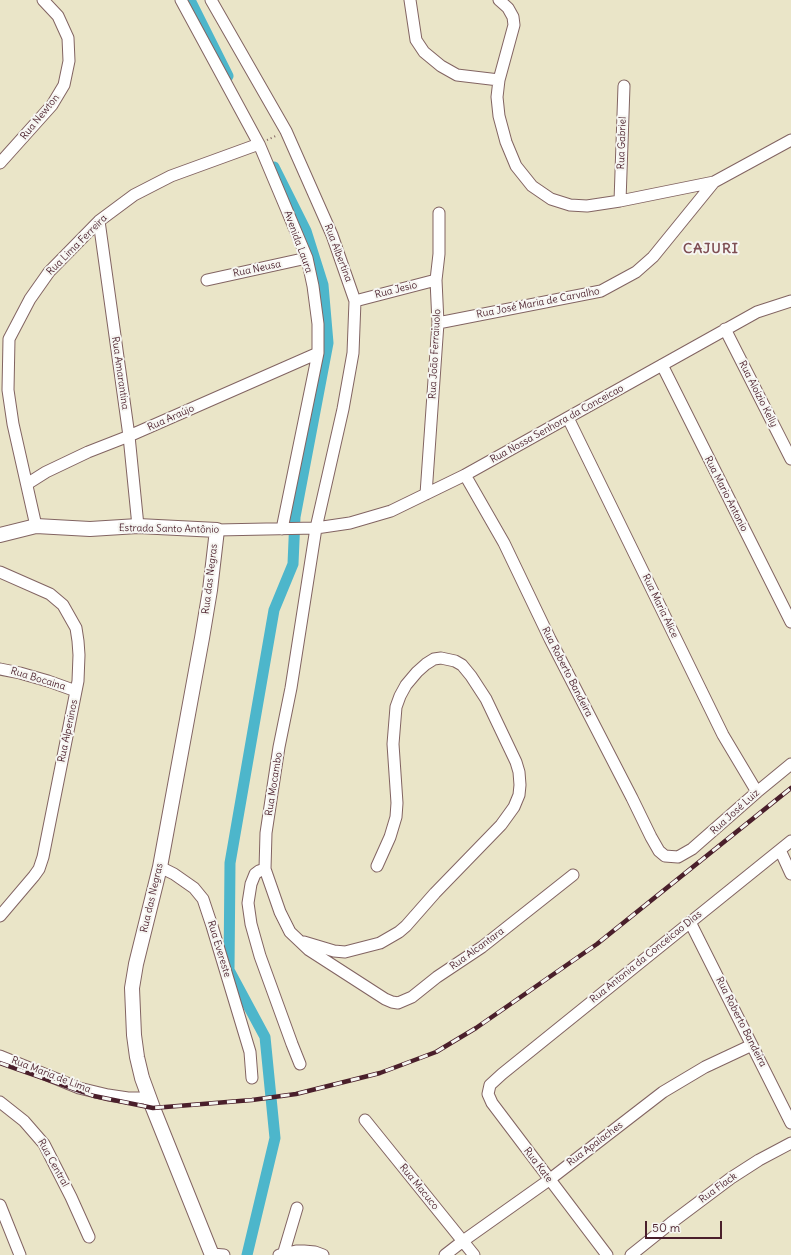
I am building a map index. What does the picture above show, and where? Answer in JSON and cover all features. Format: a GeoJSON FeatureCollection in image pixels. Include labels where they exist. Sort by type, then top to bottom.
{"type":"FeatureCollection","features":[{"type":"Feature","properties":{"kind":"main road","name":"Estrada Santo Antônio"},"geometry":{"type":"LineString","coordinates":[[0,535],[36,526],[90,529],[138,526],[217,530]]}},
{"type":"Feature","properties":{"kind":"main road","name":"Rua das Negras"},"geometry":{"type":"LineString","coordinates":[[216,1255],[149,1098],[136,1057],[132,1015],[132,988],[136,964],[160,868],[210,590],[217,530]]}},
{"type":"Feature","properties":{"kind":"street","name":"Rua Newton"},"geometry":{"type":"LineString","coordinates":[[0,163],[52,105],[64,85],[69,61],[68,38],[58,16],[43,0]]}},
{"type":"Feature","properties":{"kind":"street","name":"Avenida Laura"},"geometry":{"type":"LineString","coordinates":[[181,0],[259,144],[307,258],[314,286],[318,324],[318,353],[287,529]]}},
{"type":"Feature","properties":{"kind":"street","name":"Rua Albertina"},"geometry":{"type":"LineString","coordinates":[[211,0],[286,131],[332,235],[355,301],[352,360],[343,409],[312,528]]}},
{"type":"Feature","properties":{"kind":"street"},"geometry":{"type":"LineString","coordinates":[[410,0],[416,40],[424,52],[441,66],[458,75],[499,80]]}},
{"type":"Feature","properties":{"kind":"street","name":"Rua José Maria de Carvalho"},"geometry":{"type":"LineString","coordinates":[[499,0],[508,8],[514,17],[514,25],[499,80],[497,97],[499,116],[506,142],[516,166],[532,186],[551,199],[570,205],[587,206],[620,201],[714,182],[791,140]]}},
{"type":"Feature","properties":{"kind":"street","name":"Rua Gabriel"},"geometry":{"type":"LineString","coordinates":[[620,201],[624,86]]}},
{"type":"Feature","properties":{"kind":"street","name":"Rua Lima Ferreira"},"geometry":{"type":"LineString","coordinates":[[36,526],[8,390],[9,339],[30,299],[49,272],[99,221],[134,195],[171,176],[259,144]]}},
{"type":"Feature","properties":{"kind":"street","name":"Rua José Maria de Carvalho"},"geometry":{"type":"LineString","coordinates":[[438,323],[601,291],[636,272],[653,257],[714,182]]}},
{"type":"Feature","properties":{"kind":"street","name":"Rua João Ferraiuolo"},"geometry":{"type":"LineString","coordinates":[[426,494],[438,323],[436,280],[439,254],[439,213]]}},
{"type":"Feature","properties":{"kind":"street","name":"Rua Amarantina"},"geometry":{"type":"LineString","coordinates":[[99,221],[129,436],[138,526]]}},
{"type":"Feature","properties":{"kind":"street","name":"Rua Neusa"},"geometry":{"type":"LineString","coordinates":[[206,280],[307,258]]}},
{"type":"Feature","properties":{"kind":"street","name":"Rua Jesio"},"geometry":{"type":"LineString","coordinates":[[355,301],[436,280]]}},
{"type":"Feature","properties":{"kind":"street","name":"Rua Nossa Senhora da Conceicao"},"geometry":{"type":"LineString","coordinates":[[312,528],[350,523],[391,511],[465,475],[757,312],[791,301]]}},
{"type":"Feature","properties":{"kind":"street","name":"Rua Aloizio Kelly"},"geometry":{"type":"LineString","coordinates":[[725,329],[791,459]]}},
{"type":"Feature","properties":{"kind":"street","name":"Rua Araújo"},"geometry":{"type":"LineString","coordinates":[[27,484],[46,472],[88,452],[129,436],[318,353]]}},
{"type":"Feature","properties":{"kind":"street","name":"Rua Mario Antonio"},"geometry":{"type":"LineString","coordinates":[[662,366],[791,622]]}},
{"type":"Feature","properties":{"kind":"street","name":"Rua Maria Alice"},"geometry":{"type":"LineString","coordinates":[[568,418],[723,735],[757,792]]}},
{"type":"Feature","properties":{"kind":"street","name":"Rua Roberto Bandeira"},"geometry":{"type":"LineString","coordinates":[[465,475],[504,543],[550,639],[651,837],[665,856],[678,857]]}},
{"type":"Feature","properties":{"kind":"street","name":"Estrada Santo Antônio"},"geometry":{"type":"LineString","coordinates":[[217,530],[312,528]]}},
{"type":"Feature","properties":{"kind":"street","name":"Rua Mocambo"},"geometry":{"type":"LineString","coordinates":[[312,528],[291,688],[279,747],[266,834],[265,869],[285,924],[296,939],[319,957],[376,993]]}},
{"type":"Feature","properties":{"kind":"street","name":"Rua Alpeninos"},"geometry":{"type":"LineString","coordinates":[[0,572],[50,594],[63,605],[76,628],[79,667],[76,691],[43,857],[39,869],[34,876],[0,916]]}},
{"type":"Feature","properties":{"kind":"street"},"geometry":{"type":"LineString","coordinates":[[296,939],[334,951],[345,952],[380,943],[391,937],[406,926],[501,825],[514,807],[519,795],[520,785],[519,772],[516,762],[486,699],[462,665],[455,661],[441,658],[426,664],[406,684],[400,696],[396,707],[393,744],[397,803],[396,817],[390,837],[377,866]]}},
{"type":"Feature","properties":{"kind":"street","name":"Rua Bocaina"},"geometry":{"type":"LineString","coordinates":[[0,669],[41,679],[76,691]]}},
{"type":"Feature","properties":{"kind":"street","name":"Rua José Luiz"},"geometry":{"type":"LineString","coordinates":[[678,857],[692,849],[791,764]]}},
{"type":"Feature","properties":{"kind":"street","name":"Rua Antonia da Conceicao Dias"},"geometry":{"type":"LineString","coordinates":[[502,1074],[791,841]]}},
{"type":"Feature","properties":{"kind":"street"},"geometry":{"type":"LineString","coordinates":[[780,850],[791,874]]}},
{"type":"Feature","properties":{"kind":"street","name":"Rua Evereste"},"geometry":{"type":"LineString","coordinates":[[160,868],[174,874],[194,888],[203,899],[250,1052],[252,1078]]}},
{"type":"Feature","properties":{"kind":"street"},"geometry":{"type":"LineString","coordinates":[[265,869],[259,870],[255,874],[251,884],[248,903],[251,924],[260,956],[300,1064]]}},
{"type":"Feature","properties":{"kind":"street","name":"Rua Alcantara"},"geometry":{"type":"LineString","coordinates":[[376,993],[392,1002],[402,1002],[412,997],[482,947],[573,875]]}},
{"type":"Feature","properties":{"kind":"street","name":"Rua Roberto Bandeira"},"geometry":{"type":"LineString","coordinates":[[690,922],[791,1123]]}},
{"type":"Feature","properties":{"kind":"street","name":"Rua Apalaches"},"geometry":{"type":"LineString","coordinates":[[445,1255],[549,1180],[663,1092],[705,1067],[752,1046]]}},
{"type":"Feature","properties":{"kind":"street","name":"Rua Maria de Lima"},"geometry":{"type":"LineString","coordinates":[[0,1056],[79,1088],[128,1098],[149,1098]]}},
{"type":"Feature","properties":{"kind":"street","name":"Rua Kate"},"geometry":{"type":"LineString","coordinates":[[502,1074],[490,1085],[488,1094],[492,1103],[607,1255]]}},
{"type":"Feature","properties":{"kind":"street","name":"Rua Central"},"geometry":{"type":"LineString","coordinates":[[0,1102],[24,1121],[44,1144],[71,1197],[89,1237]]}},
{"type":"Feature","properties":{"kind":"street","name":"Rua Macuco"},"geometry":{"type":"LineString","coordinates":[[365,1120],[474,1255]]}},
{"type":"Feature","properties":{"kind":"street","name":"Rua Flack"},"geometry":{"type":"LineString","coordinates":[[631,1255],[731,1178],[759,1160],[791,1143]]}},
{"type":"Feature","properties":{"kind":"street"},"geometry":{"type":"LineString","coordinates":[[0,1205],[20,1255]]}},
{"type":"Feature","properties":{"kind":"street"},"geometry":{"type":"LineString","coordinates":[[282,1255],[297,1208]]}},
{"type":"Feature","properties":{"kind":"street"},"geometry":{"type":"LineString","coordinates":[[282,1255],[296,1251],[315,1252],[323,1255]]}},
{"type":"Feature","properties":{"kind":"waterway"},"geometry":{"type":"LineString","coordinates":[[190,0],[228,76]]}},
{"type":"Feature","properties":{"kind":"waterway"},"geometry":{"type":"LineString","coordinates":[[247,1255],[275,1138],[265,1037],[229,970],[230,863],[274,610],[293,564],[295,517],[328,343],[323,285],[306,231],[274,167]]}},
{"type":"Feature","properties":{"kind":"railway"},"geometry":{"type":"LineString","coordinates":[[0,1063],[94,1096],[153,1108],[252,1100],[296,1094],[380,1073],[436,1052],[476,1028],[597,944],[791,788]]}},
{"type":"Feature","properties":{"kind":"district","name":"CAJURI"},"geometry":{"type":"Point","coordinates":[711,249]}}]}
